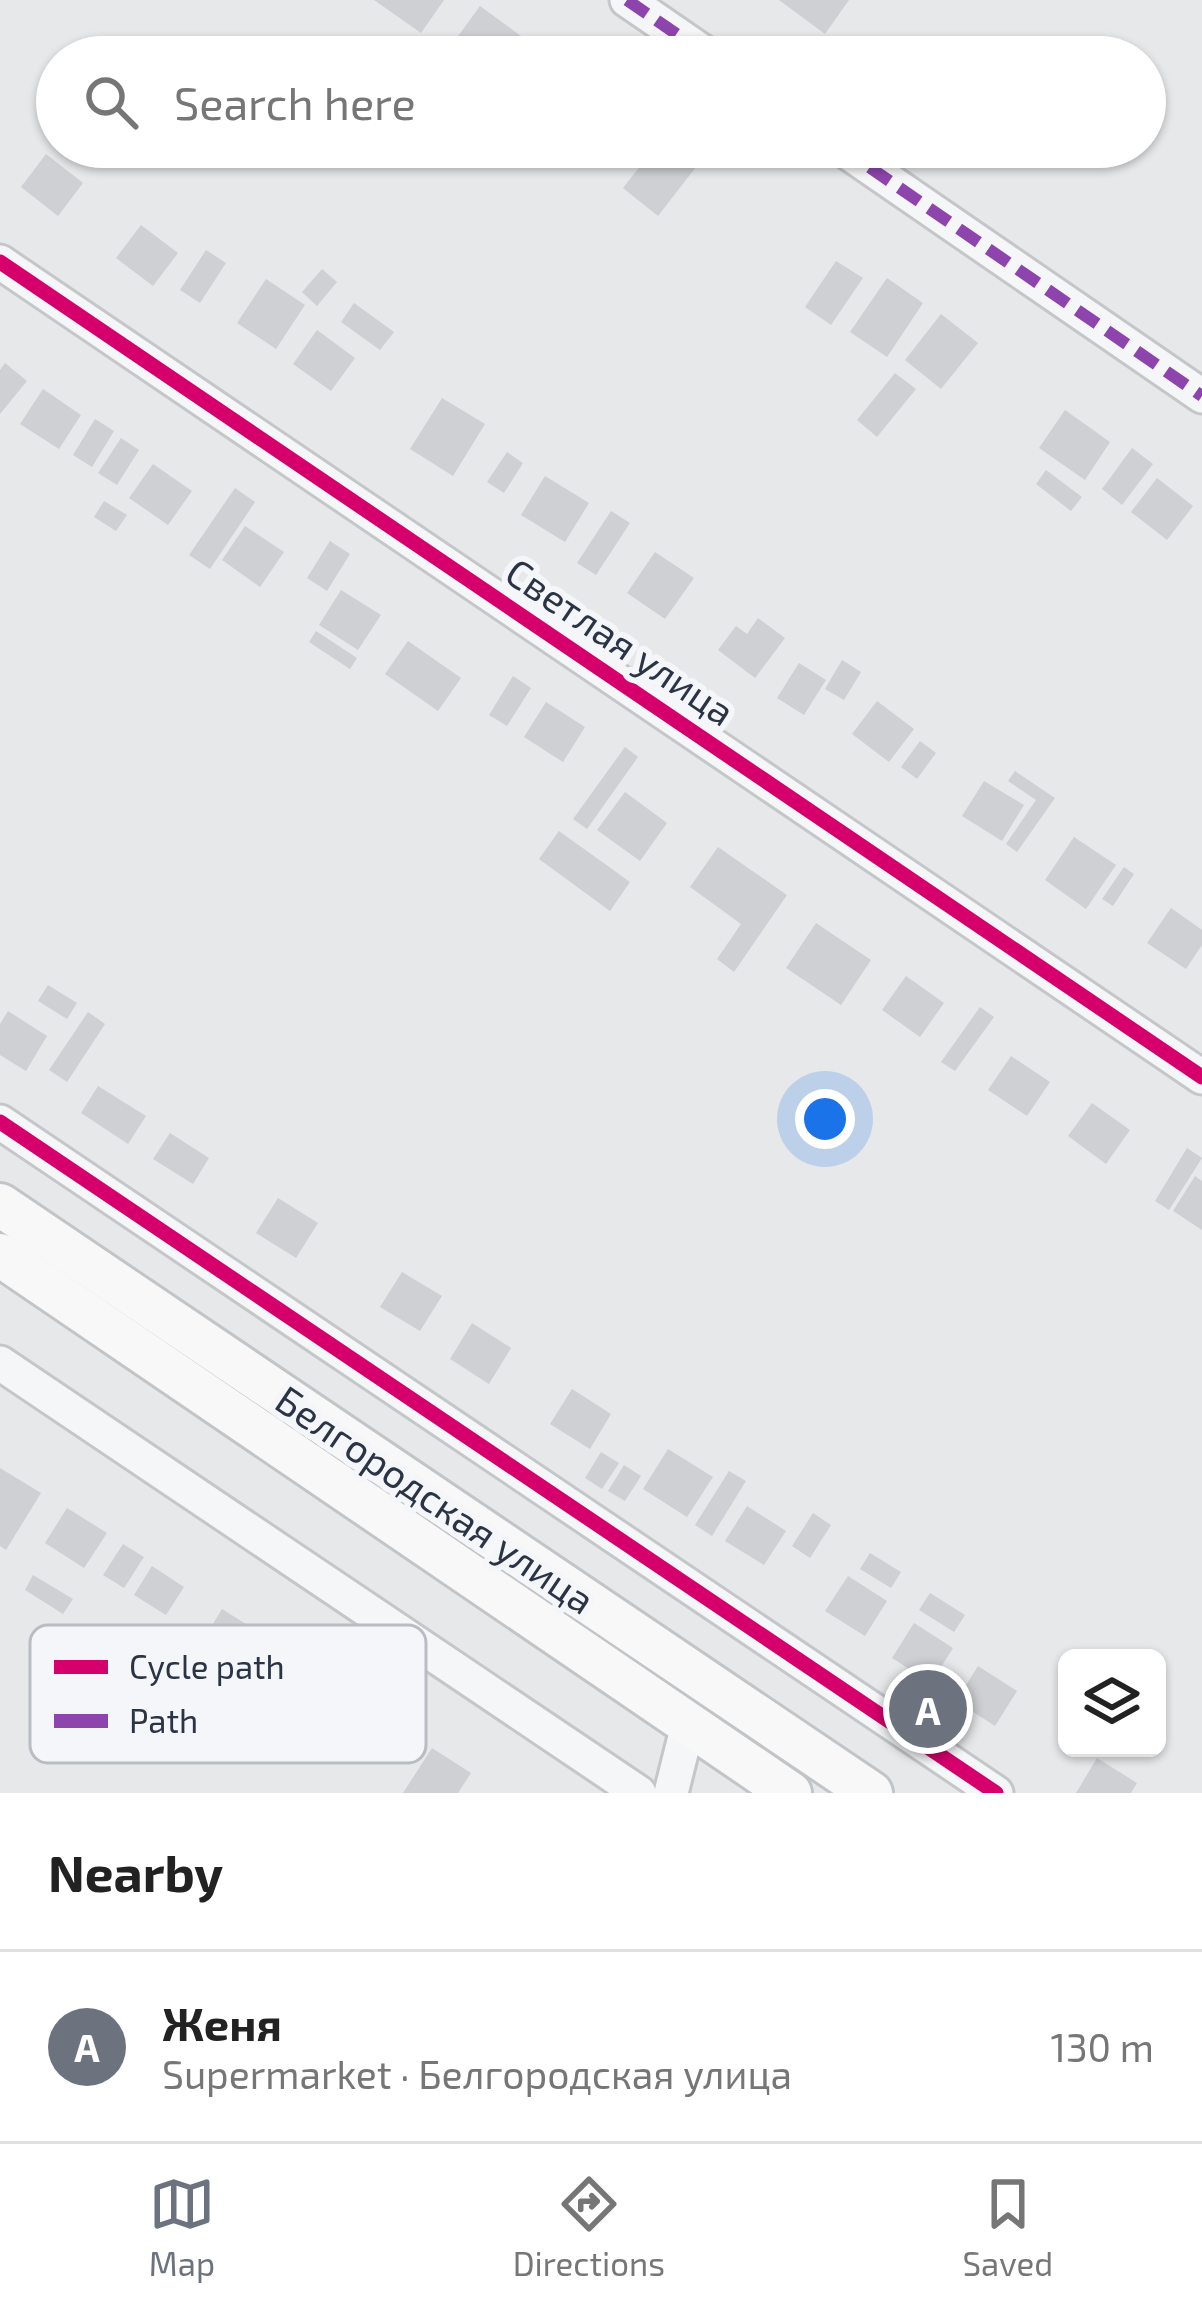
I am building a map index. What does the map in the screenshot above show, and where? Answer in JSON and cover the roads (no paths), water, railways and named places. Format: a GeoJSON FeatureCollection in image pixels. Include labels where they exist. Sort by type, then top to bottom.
{"type":"FeatureCollection","features":[{"type":"Feature","properties":{"kind":"main road","name":"Белгородская улица"},"geometry":{"type":"LineString","coordinates":[[0,1205],[871,1793]]}},
{"type":"Feature","properties":{"kind":"main road","name":"Белгородская улица"},"geometry":{"type":"LineString","coordinates":[[0,1255],[790,1793]]}},
{"type":"Feature","properties":{"kind":"street"},"geometry":{"type":"LineString","coordinates":[[627,0],[679,36]]}},
{"type":"Feature","properties":{"kind":"street"},"geometry":{"type":"LineString","coordinates":[[871,168],[1202,396]]}},
{"type":"Feature","properties":{"kind":"street","name":"Светлая улица"},"geometry":{"type":"LineString","coordinates":[[0,262],[1202,1077]]}},
{"type":"Feature","properties":{"kind":"street"},"geometry":{"type":"LineString","coordinates":[[0,1122],[996,1793]]}},
{"type":"Feature","properties":{"kind":"street"},"geometry":{"type":"LineString","coordinates":[[0,1363],[389,1625]]}},
{"type":"Feature","properties":{"kind":"street"},"geometry":{"type":"LineString","coordinates":[[426,1650],[639,1793]]}},
{"type":"Feature","properties":{"kind":"street"},"geometry":{"type":"LineString","coordinates":[[671,1793],[688,1725]]}},
{"type":"Feature","properties":{"kind":"place","name":"Женя"},"geometry":{"type":"Point","coordinates":[928,1709]}}]}
